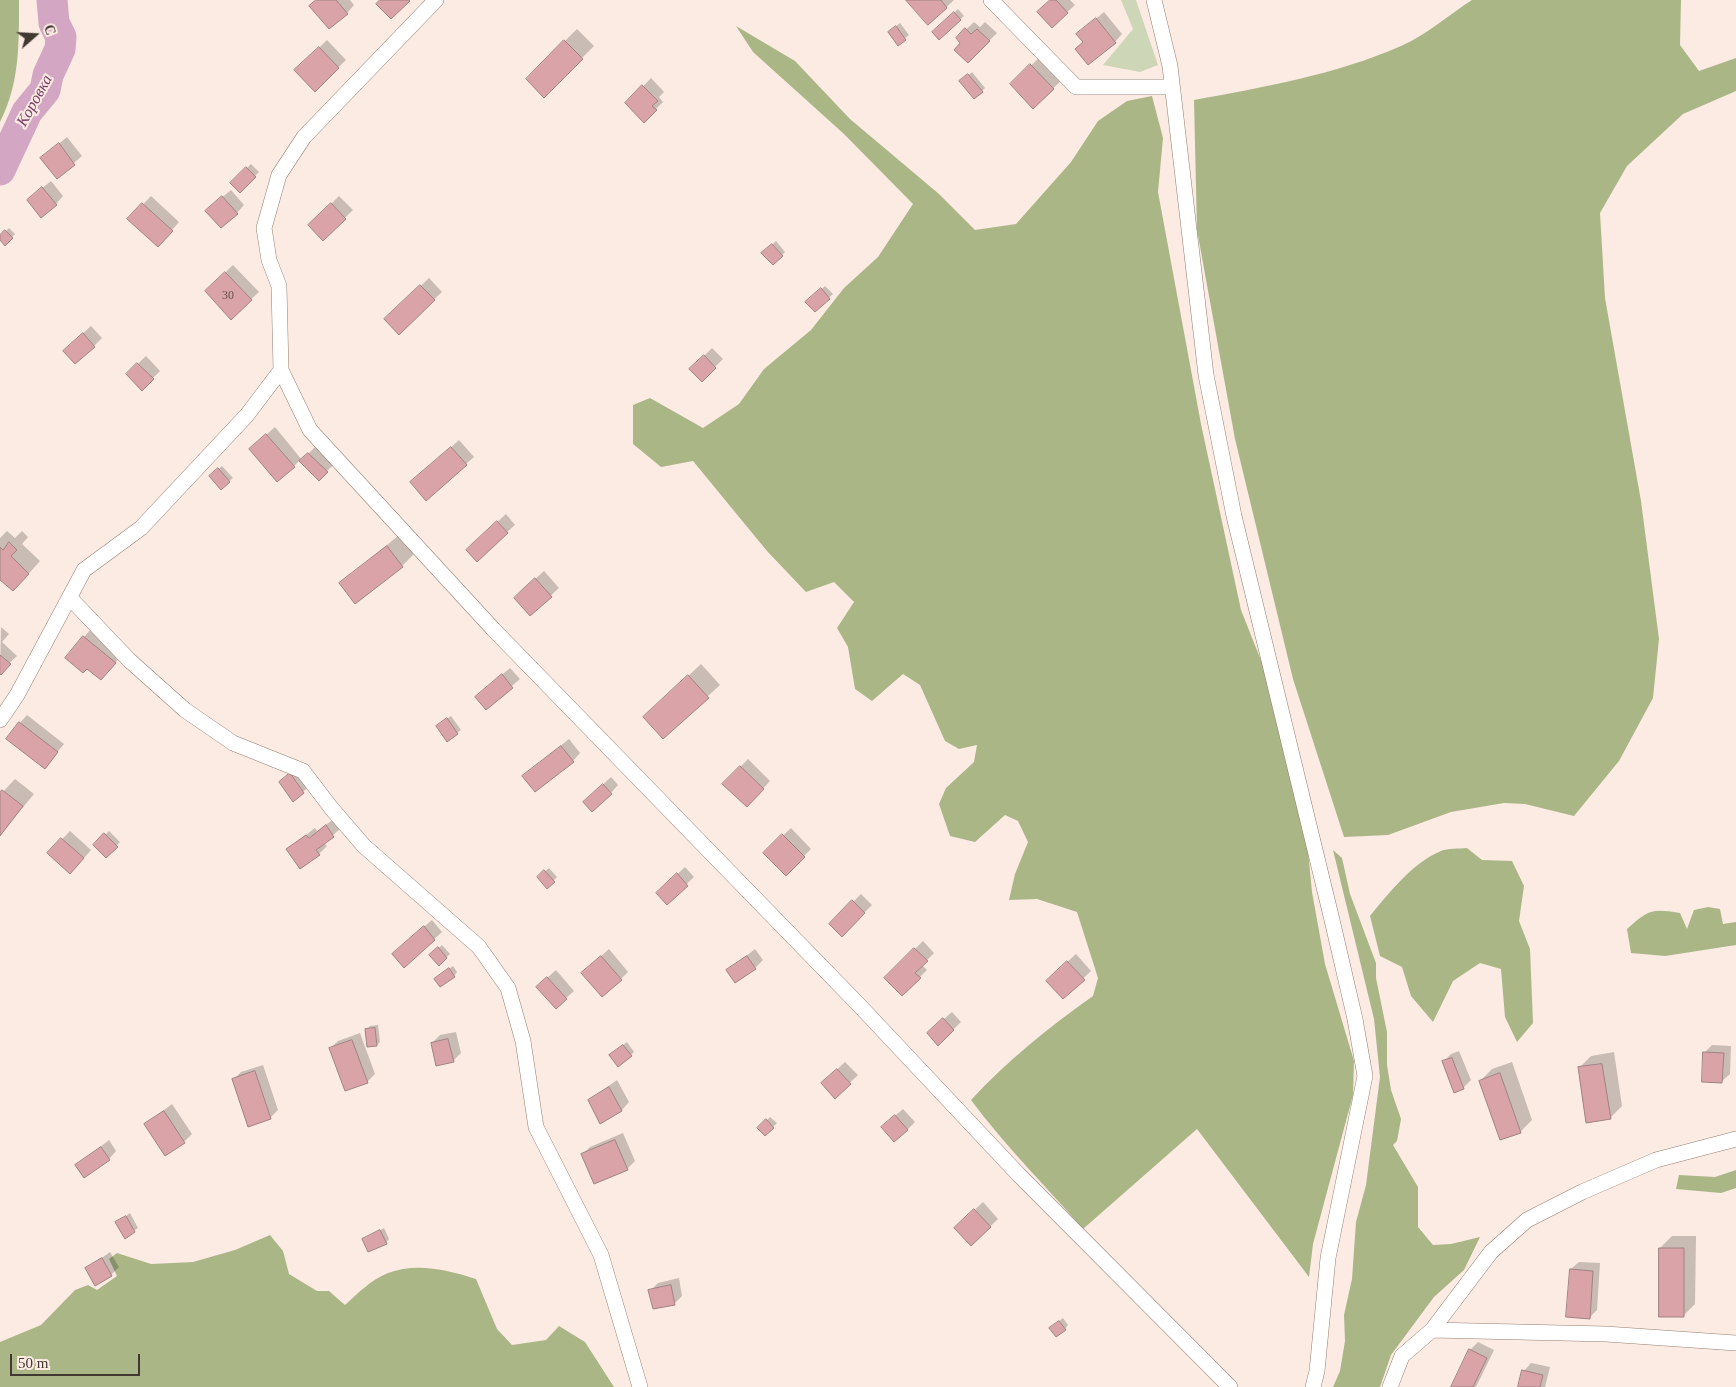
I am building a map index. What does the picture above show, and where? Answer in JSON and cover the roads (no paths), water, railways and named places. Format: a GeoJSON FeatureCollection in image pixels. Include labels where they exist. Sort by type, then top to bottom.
{"type":"FeatureCollection","features":[{"type":"Feature","properties":{"kind":"street"},"geometry":{"type":"LineString","coordinates":[[436,0],[304,137],[279,175],[264,228],[269,260],[278,286],[281,370],[310,430],[494,630],[859,1005],[1019,1175],[1230,1387]]}},
{"type":"Feature","properties":{"kind":"street"},"geometry":{"type":"LineString","coordinates":[[991,0],[1076,87],[1172,87]]}},
{"type":"Feature","properties":{"kind":"street"},"geometry":{"type":"LineString","coordinates":[[1154,0],[1170,66],[1206,375],[1234,516],[1355,1019],[1365,1076],[1328,1258],[1317,1371],[1313,1387]]}},
{"type":"Feature","properties":{"kind":"street"},"geometry":{"type":"LineString","coordinates":[[0,720],[17,695],[84,570],[141,528],[247,415],[281,370]]}},
{"type":"Feature","properties":{"kind":"street"},"geometry":{"type":"LineString","coordinates":[[70,598],[129,660],[186,710],[233,743],[303,771],[364,846],[479,947],[508,988],[522,1040],[536,1127],[601,1255],[640,1387]]}},
{"type":"Feature","properties":{"kind":"street"},"geometry":{"type":"LineString","coordinates":[[1390,1387],[1402,1356],[1432,1330],[1491,1252],[1527,1220],[1582,1192],[1656,1160],[1736,1139]]}},
{"type":"Feature","properties":{"kind":"street"},"geometry":{"type":"LineString","coordinates":[[1432,1330],[1606,1334],[1736,1343]]}},
{"type":"Feature","properties":{"kind":"waterway","name":"Коровка"},"geometry":{"type":"LineString","coordinates":[[0,170],[27,112],[45,90],[48,75],[60,49],[61,37],[54,23],[52,0]]}}]}
